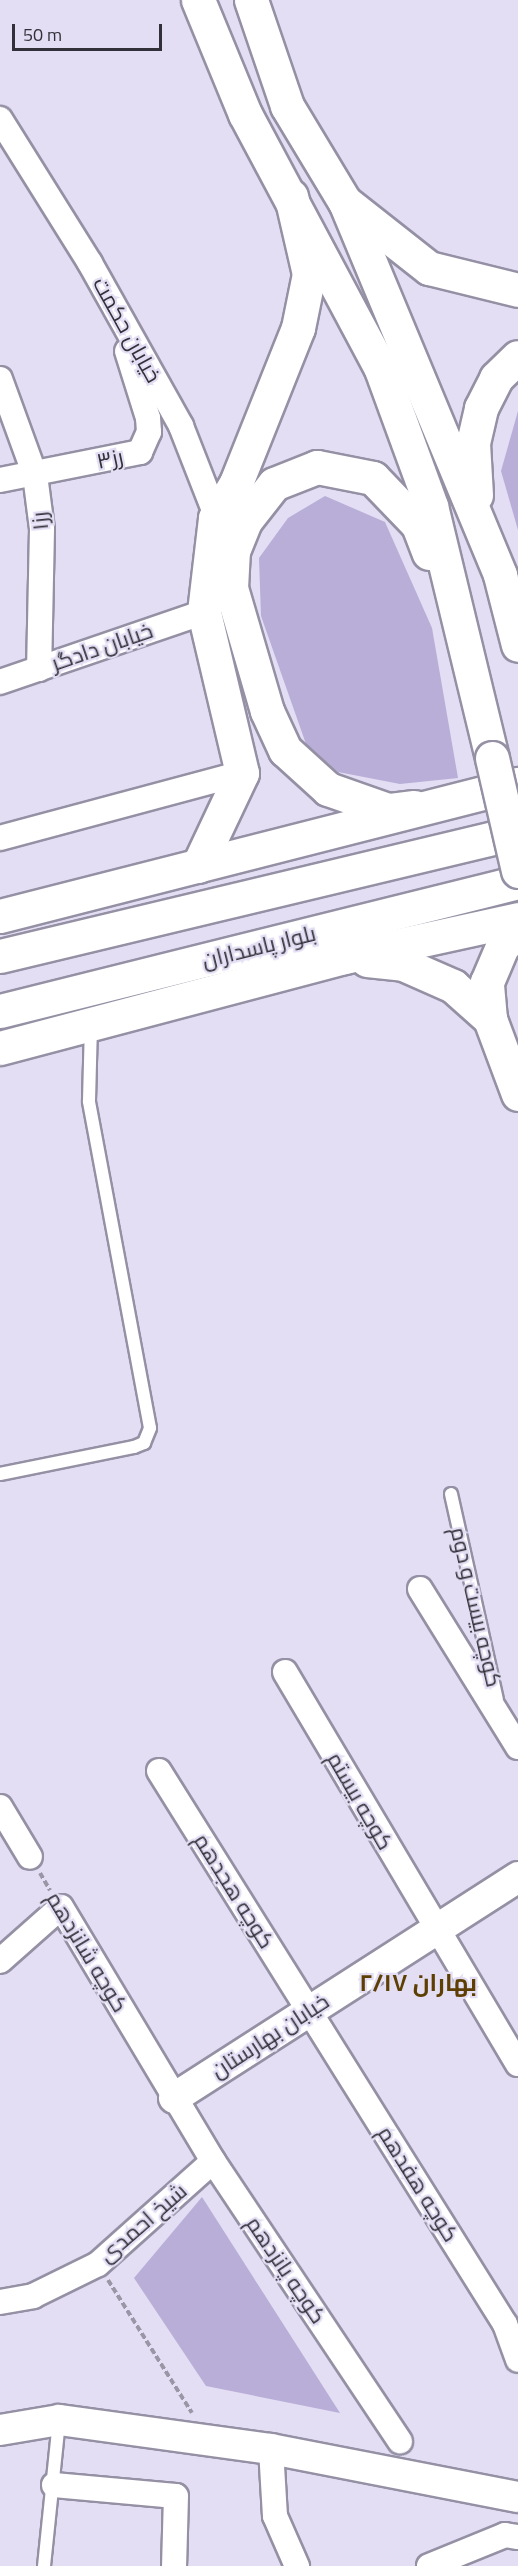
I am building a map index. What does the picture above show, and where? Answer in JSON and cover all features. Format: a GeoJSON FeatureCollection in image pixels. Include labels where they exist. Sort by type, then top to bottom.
{"type":"FeatureCollection","features":[{"type":"Feature","properties":{"kind":"main road"},"geometry":{"type":"LineString","coordinates":[[198,0],[245,114],[291,196],[381,369],[431,506],[518,871]]}},
{"type":"Feature","properties":{"kind":"main road"},"geometry":{"type":"LineString","coordinates":[[251,0],[287,106],[345,202],[500,575]]}},
{"type":"Feature","properties":{"kind":"main road"},"geometry":{"type":"LineString","coordinates":[[198,866],[242,773],[204,612],[216,518],[237,483],[298,328],[309,274],[291,196]]}},
{"type":"Feature","properties":{"kind":"main road"},"geometry":{"type":"LineString","coordinates":[[345,202],[429,268],[518,290]]}},
{"type":"Feature","properties":{"kind":"main road"},"geometry":{"type":"LineString","coordinates":[[518,357],[496,378],[481,408],[473,443],[476,496],[518,645]]}},
{"type":"Feature","properties":{"kind":"main road"},"geometry":{"type":"LineString","coordinates":[[440,804],[388,810],[356,802],[328,789],[285,750],[236,616],[234,551],[260,501],[296,473],[317,467],[373,478],[418,525],[461,630]]}},
{"type":"Feature","properties":{"kind":"main road"},"geometry":{"type":"LineString","coordinates":[[0,916],[518,784]]}},
{"type":"Feature","properties":{"kind":"main road"},"geometry":{"type":"LineString","coordinates":[[0,956],[518,832]]}},
{"type":"Feature","properties":{"kind":"main road","name":"بلوار پاسداران"},"geometry":{"type":"LineString","coordinates":[[0,1011],[518,882]]}},
{"type":"Feature","properties":{"kind":"main road"},"geometry":{"type":"LineString","coordinates":[[0,1048],[344,957],[518,919]]}},
{"type":"Feature","properties":{"kind":"main road"},"geometry":{"type":"LineString","coordinates":[[518,933],[502,946],[487,982],[490,1019],[518,1094]]}},
{"type":"Feature","properties":{"kind":"main road"},"geometry":{"type":"LineString","coordinates":[[344,957],[403,964],[453,986],[490,1019]]}},
{"type":"Feature","properties":{"kind":"street","name":"خیابان حکمت"},"geometry":{"type":"LineString","coordinates":[[0,119],[113,306],[181,426],[216,518],[234,551]]}},
{"type":"Feature","properties":{"kind":"street","name":"رز۳"},"geometry":{"type":"LineString","coordinates":[[0,480],[35,475],[140,452],[149,432],[113,306]]}},
{"type":"Feature","properties":{"kind":"street","name":"رز۱"},"geometry":{"type":"LineString","coordinates":[[0,379],[35,475],[42,529],[39,669]]}},
{"type":"Feature","properties":{"kind":"street","name":"خیابان دادگر"},"geometry":{"type":"LineString","coordinates":[[0,682],[204,612]]}},
{"type":"Feature","properties":{"kind":"street"},"geometry":{"type":"LineString","coordinates":[[0,837],[242,773]]}},
{"type":"Feature","properties":{"kind":"street","name":"کوچه بیست و دوم"},"geometry":{"type":"LineString","coordinates":[[420,1589],[518,1747]]}},
{"type":"Feature","properties":{"kind":"street","name":"کوچه بیستم"},"geometry":{"type":"LineString","coordinates":[[285,1672],[435,1931],[518,2064]]}},
{"type":"Feature","properties":{"kind":"street","name":"کوچه هجدهم"},"geometry":{"type":"LineString","coordinates":[[159,1771],[310,2011]]}},
{"type":"Feature","properties":{"kind":"street"},"geometry":{"type":"LineString","coordinates":[[0,1807],[30,1857]]}},
{"type":"Feature","properties":{"kind":"street","name":"خیابان بهارستان"},"geometry":{"type":"LineString","coordinates":[[174,2098],[518,1877]]}},
{"type":"Feature","properties":{"kind":"street"},"geometry":{"type":"LineString","coordinates":[[0,1961],[61,1907]]}},
{"type":"Feature","properties":{"kind":"street","name":"کوچه شانزدهم"},"geometry":{"type":"LineString","coordinates":[[61,1907],[174,2098]]}},
{"type":"Feature","properties":{"kind":"street","name":"کوچه هفدهم"},"geometry":{"type":"LineString","coordinates":[[310,2011],[505,2324],[518,2360]]}},
{"type":"Feature","properties":{"kind":"street","name":"کوچه پانزدهم"},"geometry":{"type":"LineString","coordinates":[[174,2098],[213,2162],[400,2441]]}},
{"type":"Feature","properties":{"kind":"street","name":"شیخ احمدی"},"geometry":{"type":"LineString","coordinates":[[0,2302],[33,2296],[98,2264],[213,2162]]}},
{"type":"Feature","properties":{"kind":"street"},"geometry":{"type":"LineString","coordinates":[[0,2430],[59,2420],[271,2449],[518,2497]]}},
{"type":"Feature","properties":{"kind":"street"},"geometry":{"type":"LineString","coordinates":[[271,2449],[275,2516],[297,2566]]}},
{"type":"Feature","properties":{"kind":"street"},"geometry":{"type":"LineString","coordinates":[[54,2485],[176,2496],[174,2566]]}},
{"type":"Feature","properties":{"kind":"street"},"geometry":{"type":"LineString","coordinates":[[429,2566],[505,2535],[518,2537]]}},
{"type":"Feature","properties":{"kind":"lane"},"geometry":{"type":"LineString","coordinates":[[0,1474],[134,1447],[144,1443],[150,1428],[89,1101],[91,1025]]}},
{"type":"Feature","properties":{"kind":"lane","name":"کوچه بیست و دوم"},"geometry":{"type":"LineString","coordinates":[[451,1494],[502,1721]]}},
{"type":"Feature","properties":{"kind":"lane"},"geometry":{"type":"LineString","coordinates":[[44,2566],[59,2420]]}},
{"type":"Feature","properties":{"kind":"path","name":"کوچه شانزدهم"},"geometry":{"type":"LineString","coordinates":[[30,1857],[61,1907]]}},
{"type":"Feature","properties":{"kind":"path"},"geometry":{"type":"LineString","coordinates":[[98,2264],[211,2442]]}},
{"type":"Feature","properties":{"kind":"shaded area"},"geometry":{"type":"Polygon","coordinates":[[[518,411],[518,530],[501,471],[518,411]]]}},
{"type":"Feature","properties":{"kind":"shaded area"},"geometry":{"type":"Polygon","coordinates":[[[325,496],[385,522],[432,628],[458,778],[400,784],[338,772],[306,744],[261,616],[259,558],[288,518],[325,496]]]}},
{"type":"Feature","properties":{"kind":"shaded area"},"geometry":{"type":"Polygon","coordinates":[[[202,2197],[340,2413],[206,2386],[134,2278],[202,2197]]]}},
{"type":"Feature","properties":{"kind":"district","name":"۲/۱۷ بهاران"},"geometry":{"type":"Point","coordinates":[418,1983]}}]}
